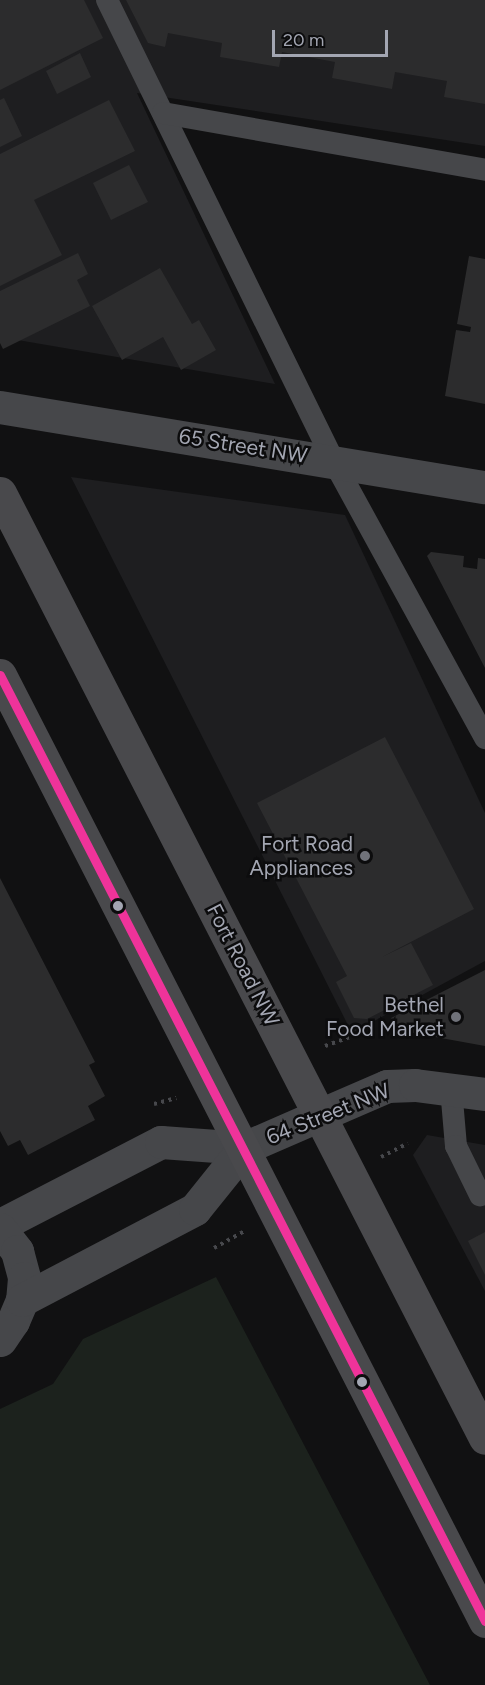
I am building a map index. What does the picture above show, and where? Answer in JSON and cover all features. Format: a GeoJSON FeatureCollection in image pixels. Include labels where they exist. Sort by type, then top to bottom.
{"type":"FeatureCollection","features":[{"type":"Feature","properties":{"kind":"main road","name":"Fort Road NW"},"geometry":{"type":"LineString","coordinates":[[0,493],[485,1438]]}},
{"type":"Feature","properties":{"kind":"main road"},"geometry":{"type":"LineString","coordinates":[[0,675],[485,1621]]}},
{"type":"Feature","properties":{"kind":"street","name":"65 Street NW"},"geometry":{"type":"LineString","coordinates":[[0,407],[485,487]]}},
{"type":"Feature","properties":{"kind":"street","name":"64 Street NW"},"geometry":{"type":"LineString","coordinates":[[244,1148],[387,1086],[415,1084],[485,1094]]}},
{"type":"Feature","properties":{"kind":"street"},"geometry":{"type":"LineString","coordinates":[[0,1340],[13,1321],[22,1300],[24,1278],[17,1251],[0,1227],[160,1142],[244,1148]]}},
{"type":"Feature","properties":{"kind":"street"},"geometry":{"type":"LineString","coordinates":[[22,1300],[195,1209],[244,1148]]}},
{"type":"Feature","properties":{"kind":"lane"},"geometry":{"type":"LineString","coordinates":[[107,0],[334,462],[485,738]]}},
{"type":"Feature","properties":{"kind":"lane"},"geometry":{"type":"LineString","coordinates":[[163,113],[485,170]]}},
{"type":"Feature","properties":{"kind":"lane"},"geometry":{"type":"LineString","coordinates":[[451,1088],[456,1146],[480,1195]]}},
{"type":"Feature","properties":{"kind":"path"},"geometry":{"type":"LineString","coordinates":[[291,1059],[352,1036]]}},
{"type":"Feature","properties":{"kind":"path"},"geometry":{"type":"LineString","coordinates":[[145,1107],[213,1088]]}},
{"type":"Feature","properties":{"kind":"path"},"geometry":{"type":"LineString","coordinates":[[350,1174],[408,1143]]}},
{"type":"Feature","properties":{"kind":"path"},"geometry":{"type":"LineString","coordinates":[[214,1248],[277,1213]]}},
{"type":"Feature","properties":{"kind":"shaded area"},"geometry":{"type":"Polygon","coordinates":[[[0,0],[485,0],[485,146],[137,93],[275,384],[0,337],[0,0]]]}},
{"type":"Feature","properties":{"kind":"shaded area"},"geometry":{"type":"Polygon","coordinates":[[[71,477],[345,515],[485,813],[485,961],[352,1033],[71,477]]]}},
{"type":"Feature","properties":{"kind":"shaded area"},"geometry":{"type":"Polygon","coordinates":[[[427,1135],[485,1145],[485,1291],[413,1155],[427,1135]]]}},
{"type":"Feature","properties":{"kind":"shaded area"},"geometry":{"type":"Polygon","coordinates":[[[216,1277],[430,1685],[0,1685],[0,1409],[53,1384],[83,1339],[216,1277]]]}},
{"type":"Feature","properties":{"kind":"building"},"geometry":{"type":"Polygon","coordinates":[[[0,0],[84,0],[103,38],[0,90],[0,0]]]}},
{"type":"Feature","properties":{"kind":"building"},"geometry":{"type":"Polygon","coordinates":[[[126,0],[485,0],[485,104],[444,97],[447,81],[395,72],[392,89],[332,78],[335,62],[282,52],[279,67],[220,57],[222,43],[168,33],[165,47],[148,43],[126,0]]]}},
{"type":"Feature","properties":{"kind":"building"},"geometry":{"type":"Polygon","coordinates":[[[80,53],[91,77],[57,94],[46,71],[80,53]]]}},
{"type":"Feature","properties":{"kind":"building"},"geometry":{"type":"Polygon","coordinates":[[[4,98],[22,136],[0,147],[0,100],[4,98]]]}},
{"type":"Feature","properties":{"kind":"building"},"geometry":{"type":"Polygon","coordinates":[[[109,100],[135,151],[34,200],[62,255],[0,286],[0,154],[109,100]]]}},
{"type":"Feature","properties":{"kind":"building"},"geometry":{"type":"Polygon","coordinates":[[[129,165],[148,202],[111,220],[93,183],[129,165]]]}},
{"type":"Feature","properties":{"kind":"building"},"geometry":{"type":"Polygon","coordinates":[[[78,253],[88,274],[77,280],[90,306],[3,349],[0,343],[0,291],[78,253]]]}},
{"type":"Feature","properties":{"kind":"building"},"geometry":{"type":"Polygon","coordinates":[[[469,256],[485,259],[485,404],[445,396],[456,330],[470,332],[471,327],[457,324],[469,256]]]}},
{"type":"Feature","properties":{"kind":"building"},"geometry":{"type":"Polygon","coordinates":[[[160,268],[192,324],[199,320],[216,350],[181,370],[163,337],[122,360],[92,306],[160,268]]]}},
{"type":"Feature","properties":{"kind":"building"},"geometry":{"type":"Polygon","coordinates":[[[431,552],[464,556],[463,567],[477,569],[478,558],[485,559],[485,668],[427,556],[431,552]]]}},
{"type":"Feature","properties":{"kind":"building","name":"Fort Road Appliances"},"geometry":{"type":"Polygon","coordinates":[[[385,737],[474,909],[382,957],[411,943],[433,985],[367,1019],[354,1018],[336,982],[347,976],[257,803],[385,737]]]}},
{"type":"Feature","properties":{"kind":"building"},"geometry":{"type":"Polygon","coordinates":[[[0,878],[95,1062],[89,1065],[105,1096],[88,1106],[95,1120],[28,1155],[20,1140],[8,1146],[0,1131],[0,878]]]}},
{"type":"Feature","properties":{"kind":"building"},"geometry":{"type":"Polygon","coordinates":[[[485,970],[485,1046],[397,1030],[391,1018],[485,970]]]}},
{"type":"Feature","properties":{"kind":"building"},"geometry":{"type":"Polygon","coordinates":[[[485,1232],[485,1275],[468,1241],[485,1232]]]}},
{"type":"Feature","properties":{"kind":"transit line"},"geometry":{"type":"LineString","coordinates":[[0,675],[485,1621]]}},
{"type":"Feature","properties":{"kind":"place","name":"Fort Road Appliances"},"geometry":{"type":"Point","coordinates":[365,856]}},
{"type":"Feature","properties":{"kind":"place","name":"Bethel Food Market"},"geometry":{"type":"Point","coordinates":[456,1017]}}]}
